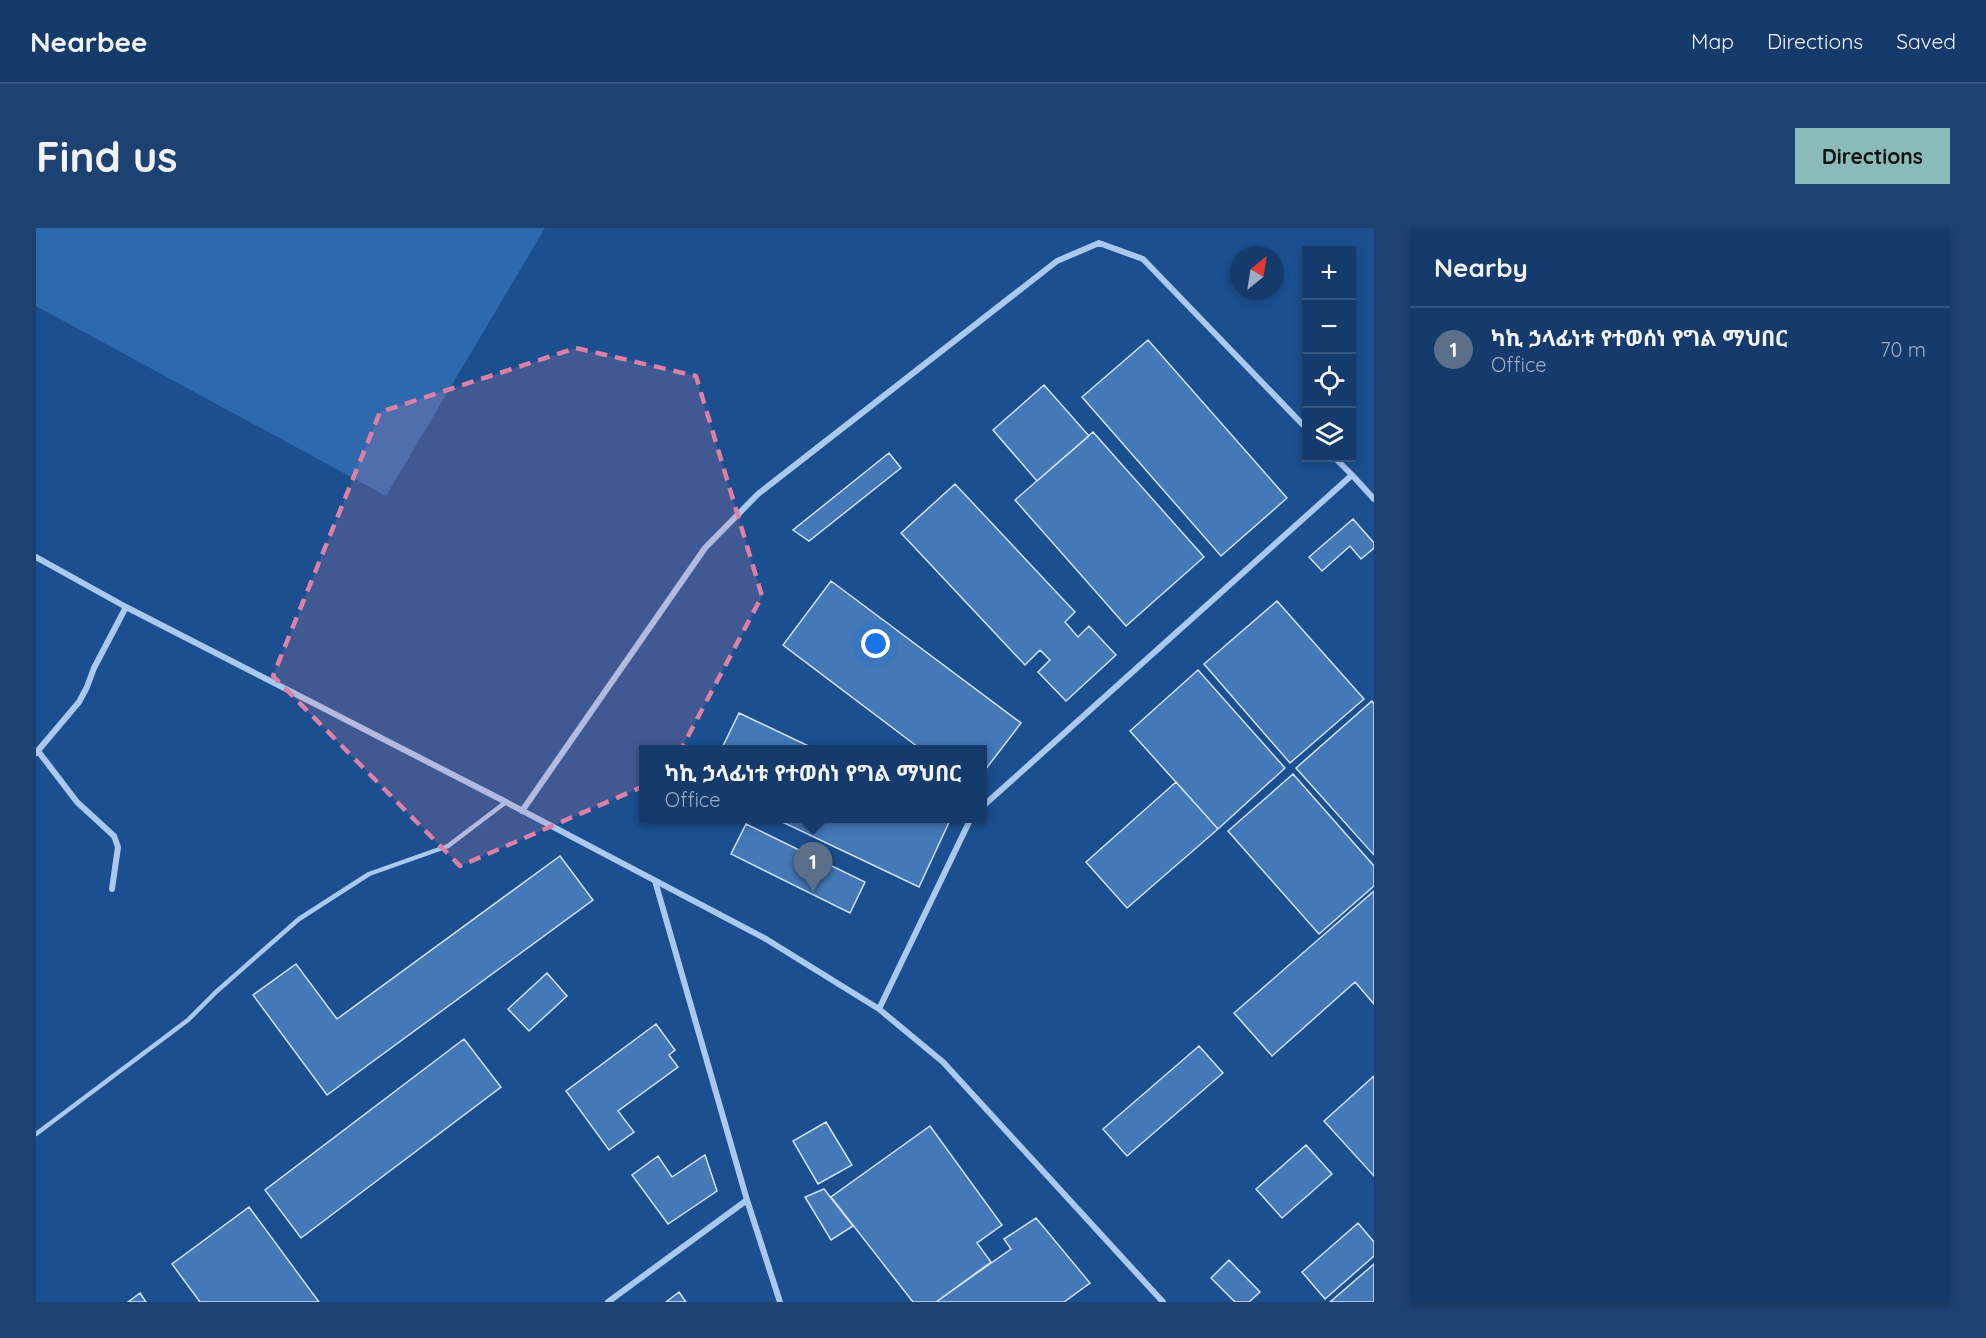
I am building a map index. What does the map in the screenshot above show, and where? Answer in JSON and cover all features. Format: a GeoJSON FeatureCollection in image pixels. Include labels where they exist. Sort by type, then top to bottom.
{"type":"FeatureCollection","features":[{"type":"Feature","properties":{"kind":"street"},"geometry":{"type":"LineString","coordinates":[[522,811],[705,548],[758,494],[1057,261],[1100,243],[1143,259],[1302,424]]}},
{"type":"Feature","properties":{"kind":"street"},"geometry":{"type":"LineString","coordinates":[[1339,462],[1374,499]]}},
{"type":"Feature","properties":{"kind":"street"},"geometry":{"type":"LineString","coordinates":[[987,803],[1352,475]]}},
{"type":"Feature","properties":{"kind":"street"},"geometry":{"type":"LineString","coordinates":[[36,557],[126,607],[506,802],[766,939],[879,1009],[943,1062],[1163,1302]]}},
{"type":"Feature","properties":{"kind":"street"},"geometry":{"type":"LineString","coordinates":[[112,889],[118,847],[114,836],[77,802],[37,752],[79,702],[126,607]]}},
{"type":"Feature","properties":{"kind":"street"},"geometry":{"type":"LineString","coordinates":[[879,1009],[969,823]]}},
{"type":"Feature","properties":{"kind":"street"},"geometry":{"type":"LineString","coordinates":[[655,881],[747,1200],[780,1302]]}},
{"type":"Feature","properties":{"kind":"street"},"geometry":{"type":"LineString","coordinates":[[608,1302],[747,1200]]}},
{"type":"Feature","properties":{"kind":"lane"},"geometry":{"type":"LineString","coordinates":[[36,1134],[188,1020],[299,919],[369,874],[448,846],[506,802]]}},
{"type":"Feature","properties":{"kind":"highlighted area"},"geometry":{"type":"Polygon","coordinates":[[[576,348],[696,376],[762,596],[667,776],[460,866],[273,676],[380,412],[576,348]]]}},
{"type":"Feature","properties":{"kind":"shaded area"},"geometry":{"type":"Polygon","coordinates":[[[36,228],[545,228],[386,496],[36,306],[36,228]]]}},
{"type":"Feature","properties":{"kind":"building"},"geometry":{"type":"Polygon","coordinates":[[[1148,340],[1287,498],[1221,556],[1082,397],[1148,340]]]}},
{"type":"Feature","properties":{"kind":"building"},"geometry":{"type":"Polygon","coordinates":[[[1044,385],[1089,436],[1037,481],[993,430],[1044,385]]]}},
{"type":"Feature","properties":{"kind":"building"},"geometry":{"type":"Polygon","coordinates":[[[1093,432],[1204,557],[1126,626],[1015,500],[1093,432]]]}},
{"type":"Feature","properties":{"kind":"building"},"geometry":{"type":"Polygon","coordinates":[[[889,453],[901,468],[809,541],[793,530],[889,453]]]}},
{"type":"Feature","properties":{"kind":"building"},"geometry":{"type":"Polygon","coordinates":[[[955,484],[1075,612],[1065,622],[1078,637],[1089,626],[1116,655],[1066,701],[1038,672],[1050,660],[1040,650],[1025,665],[901,533],[955,484]]]}},
{"type":"Feature","properties":{"kind":"building"},"geometry":{"type":"Polygon","coordinates":[[[1353,519],[1374,543],[1374,548],[1361,559],[1350,546],[1322,571],[1309,557],[1353,519]]]}},
{"type":"Feature","properties":{"kind":"building"},"geometry":{"type":"Polygon","coordinates":[[[831,581],[1021,723],[987,767],[987,745],[915,745],[783,645],[831,581]]]}},
{"type":"Feature","properties":{"kind":"building"},"geometry":{"type":"Polygon","coordinates":[[[1277,601],[1364,699],[1290,763],[1204,664],[1277,601]]]}},
{"type":"Feature","properties":{"kind":"building"},"geometry":{"type":"Polygon","coordinates":[[[1198,670],[1285,768],[1218,829],[1130,731],[1198,670]]]}},
{"type":"Feature","properties":{"kind":"building"},"geometry":{"type":"Polygon","coordinates":[[[1372,701],[1374,704],[1374,855],[1296,768],[1372,701]]]}},
{"type":"Feature","properties":{"kind":"building"},"geometry":{"type":"Polygon","coordinates":[[[739,713],[806,745],[723,745],[739,713]]]}},
{"type":"Feature","properties":{"kind":"building"},"geometry":{"type":"Polygon","coordinates":[[[1293,774],[1374,866],[1374,886],[1319,934],[1228,831],[1293,774]]]}},
{"type":"Feature","properties":{"kind":"building"},"geometry":{"type":"Polygon","coordinates":[[[1176,782],[1218,829],[1127,908],[1086,862],[1176,782]]]}},
{"type":"Feature","properties":{"kind":"building"},"geometry":{"type":"Polygon","coordinates":[[[785,823],[949,823],[919,887],[785,823]]]}},
{"type":"Feature","properties":{"kind":"building"},"geometry":{"type":"Polygon","coordinates":[[[746,824],[865,882],[850,913],[731,854],[746,824]]]}},
{"type":"Feature","properties":{"kind":"building"},"geometry":{"type":"Polygon","coordinates":[[[560,856],[593,900],[327,1095],[253,995],[296,964],[337,1019],[560,856]]]}},
{"type":"Feature","properties":{"kind":"building"},"geometry":{"type":"Polygon","coordinates":[[[1374,891],[1374,1004],[1355,982],[1272,1056],[1234,1013],[1374,891]]]}},
{"type":"Feature","properties":{"kind":"building"},"geometry":{"type":"Polygon","coordinates":[[[547,973],[567,996],[529,1031],[508,1009],[547,973]]]}},
{"type":"Feature","properties":{"kind":"building"},"geometry":{"type":"Polygon","coordinates":[[[656,1024],[675,1050],[669,1055],[678,1067],[618,1111],[634,1132],[609,1150],[566,1091],[656,1024]]]}},
{"type":"Feature","properties":{"kind":"building"},"geometry":{"type":"Polygon","coordinates":[[[464,1039],[501,1087],[301,1238],[265,1190],[464,1039]]]}},
{"type":"Feature","properties":{"kind":"building"},"geometry":{"type":"Polygon","coordinates":[[[1199,1046],[1223,1073],[1127,1156],[1103,1129],[1199,1046]]]}},
{"type":"Feature","properties":{"kind":"building"},"geometry":{"type":"Polygon","coordinates":[[[1374,1076],[1374,1176],[1324,1121],[1374,1076]]]}},
{"type":"Feature","properties":{"kind":"building"},"geometry":{"type":"Polygon","coordinates":[[[826,1122],[852,1165],[818,1184],[793,1141],[826,1122]]]}},
{"type":"Feature","properties":{"kind":"building"},"geometry":{"type":"Polygon","coordinates":[[[930,1126],[1002,1225],[977,1243],[991,1262],[936,1302],[913,1302],[831,1197],[930,1126]]]}},
{"type":"Feature","properties":{"kind":"building"},"geometry":{"type":"Polygon","coordinates":[[[1306,1145],[1332,1174],[1282,1218],[1256,1189],[1306,1145]]]}},
{"type":"Feature","properties":{"kind":"building"},"geometry":{"type":"Polygon","coordinates":[[[705,1155],[717,1191],[668,1224],[632,1175],[658,1156],[672,1177],[705,1155]]]}},
{"type":"Feature","properties":{"kind":"building"},"geometry":{"type":"Polygon","coordinates":[[[824,1189],[853,1226],[831,1240],[805,1197],[824,1189]]]}},
{"type":"Feature","properties":{"kind":"building"},"geometry":{"type":"Polygon","coordinates":[[[249,1207],[319,1302],[200,1302],[172,1264],[249,1207]]]}},
{"type":"Feature","properties":{"kind":"building"},"geometry":{"type":"Polygon","coordinates":[[[1036,1218],[1090,1283],[1064,1302],[936,1302],[1011,1249],[1004,1239],[1036,1218]]]}},
{"type":"Feature","properties":{"kind":"building"},"geometry":{"type":"Polygon","coordinates":[[[1358,1223],[1374,1242],[1374,1256],[1325,1299],[1302,1272],[1358,1223]]]}},
{"type":"Feature","properties":{"kind":"building"},"geometry":{"type":"Polygon","coordinates":[[[1229,1260],[1260,1292],[1249,1302],[1235,1302],[1211,1278],[1229,1260]]]}},
{"type":"Feature","properties":{"kind":"building"},"geometry":{"type":"Polygon","coordinates":[[[1374,1264],[1374,1302],[1330,1302],[1374,1264]]]}},
{"type":"Feature","properties":{"kind":"building"},"geometry":{"type":"Polygon","coordinates":[[[679,1292],[686,1302],[666,1302],[679,1292]]]}},
{"type":"Feature","properties":{"kind":"building"},"geometry":{"type":"Polygon","coordinates":[[[140,1293],[146,1302],[128,1302],[140,1293]]]}},
{"type":"Feature","properties":{"kind":"place","name":"ካኪ ኃላፊነቱ የተወሰነ የግል ማህበር"},"geometry":{"type":"Point","coordinates":[813,892]}}]}
